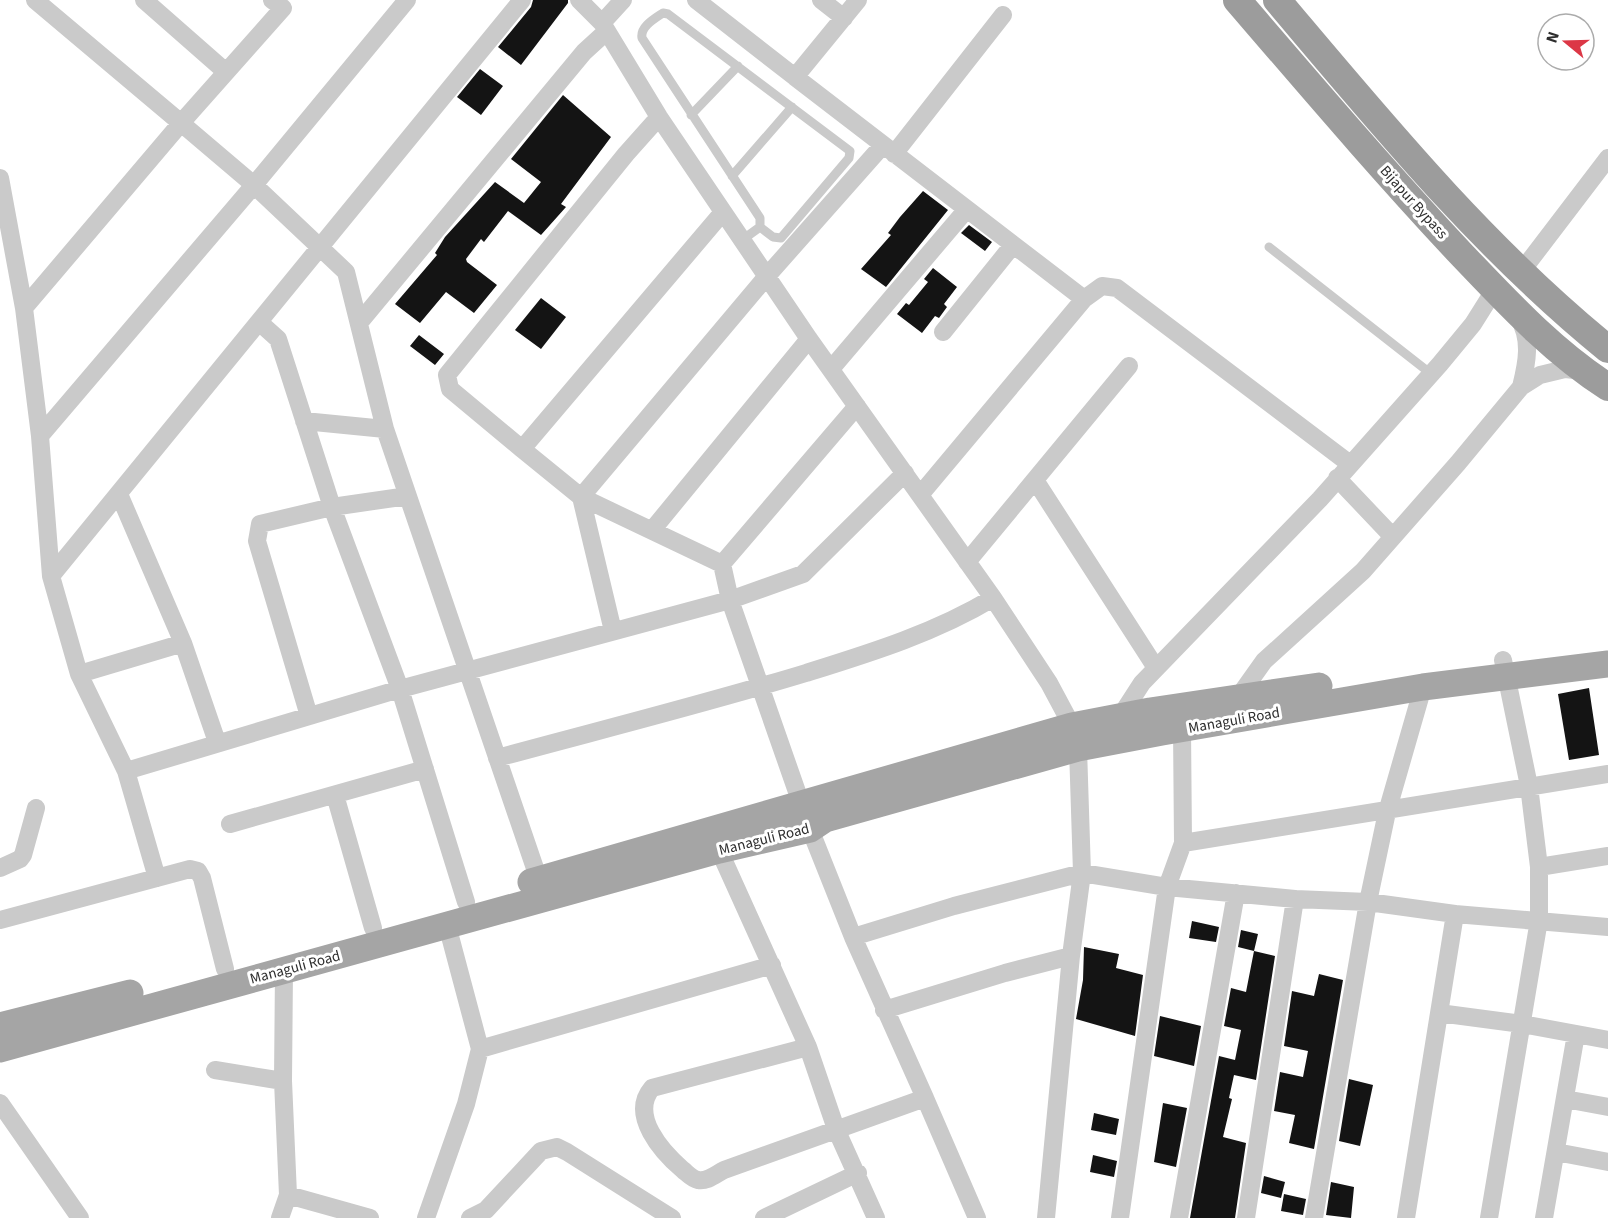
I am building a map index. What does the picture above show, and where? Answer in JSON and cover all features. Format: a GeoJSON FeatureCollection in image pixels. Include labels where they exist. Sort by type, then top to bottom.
{"type":"FeatureCollection","features":[{"type":"Feature","properties":{"kind":"highway","name":"Bijapur Bypass"},"geometry":{"type":"LineString","coordinates":[[1237,0],[1415,205],[1503,298],[1584,371],[1608,387]]}},
{"type":"Feature","properties":{"kind":"highway","name":"Bijapur Bypass"},"geometry":{"type":"LineString","coordinates":[[1277,0],[1453,201],[1521,272],[1603,342]]}},
{"type":"Feature","properties":{"kind":"main road","name":"Managuli Road"},"geometry":{"type":"LineString","coordinates":[[1075,737],[1182,728],[1423,687],[1608,645]]}},
{"type":"Feature","properties":{"kind":"main road","name":"Managuli Road"},"geometry":{"type":"LineString","coordinates":[[0,1026],[225,969],[538,880],[806,817],[1075,737],[1120,717],[1435,668],[1504,669],[1608,664]]}},
{"type":"Feature","properties":{"kind":"main road","name":"Managuli Road"},"geometry":{"type":"LineString","coordinates":[[0,1049],[718,850],[806,817]]}},
{"type":"Feature","properties":{"kind":"street"},"geometry":{"type":"LineString","coordinates":[[35,0],[254,185],[346,272],[385,429],[538,880]]}},
{"type":"Feature","properties":{"kind":"street"},"geometry":{"type":"LineString","coordinates":[[144,0],[226,72]]}},
{"type":"Feature","properties":{"kind":"street"},"geometry":{"type":"LineString","coordinates":[[40,436],[254,185],[407,0]]}},
{"type":"Feature","properties":{"kind":"street"},"geometry":{"type":"LineString","coordinates":[[51,576],[522,0]]}},
{"type":"Feature","properties":{"kind":"street"},"geometry":{"type":"LineString","coordinates":[[579,0],[605,27],[659,117],[809,339],[993,598],[1049,683],[1075,737],[1082,873],[1071,957],[1046,1218]]}},
{"type":"Feature","properties":{"kind":"street"},"geometry":{"type":"LineString","coordinates":[[359,322],[605,27],[623,0]]}},
{"type":"Feature","properties":{"kind":"street"},"geometry":{"type":"LineString","coordinates":[[696,0],[1084,299]]}},
{"type":"Feature","properties":{"kind":"street"},"geometry":{"type":"LineString","coordinates":[[821,0],[844,18]]}},
{"type":"Feature","properties":{"kind":"street"},"geometry":{"type":"LineString","coordinates":[[795,77],[858,0]]}},
{"type":"Feature","properties":{"kind":"street"},"geometry":{"type":"LineString","coordinates":[[24,308],[226,72],[281,3]]}},
{"type":"Feature","properties":{"kind":"street"},"geometry":{"type":"LineString","coordinates":[[580,496],[767,276],[889,149],[1003,15]]}},
{"type":"Feature","properties":{"kind":"street"},"geometry":{"type":"LineString","coordinates":[[659,117],[626,154],[447,375],[450,389],[580,496],[722,564]]}},
{"type":"Feature","properties":{"kind":"street"},"geometry":{"type":"LineString","coordinates":[[1521,272],[1608,158]]}},
{"type":"Feature","properties":{"kind":"street"},"geometry":{"type":"LineString","coordinates":[[0,178],[24,308],[40,436],[51,576],[79,674],[126,771],[157,878]]}},
{"type":"Feature","properties":{"kind":"street"},"geometry":{"type":"LineString","coordinates":[[831,369],[966,209]]}},
{"type":"Feature","properties":{"kind":"street"},"geometry":{"type":"LineString","coordinates":[[522,449],[723,212]]}},
{"type":"Feature","properties":{"kind":"street"},"geometry":{"type":"LineString","coordinates":[[944,332],[1013,245]]}},
{"type":"Feature","properties":{"kind":"street"},"geometry":{"type":"LineString","coordinates":[[920,495],[1084,299],[1102,286],[1117,288],[1350,464]]}},
{"type":"Feature","properties":{"kind":"street"},"geometry":{"type":"LineString","coordinates":[[1120,717],[1142,683],[1350,464],[1473,324],[1503,298],[1523,325],[1528,357],[1521,387]]}},
{"type":"Feature","properties":{"kind":"street"},"geometry":{"type":"LineString","coordinates":[[259,322],[278,339],[332,507],[399,689],[466,902]]}},
{"type":"Feature","properties":{"kind":"street"},"geometry":{"type":"LineString","coordinates":[[653,529],[809,339]]}},
{"type":"Feature","properties":{"kind":"street"},"geometry":{"type":"LineString","coordinates":[[967,562],[1129,366]]}},
{"type":"Feature","properties":{"kind":"street"},"geometry":{"type":"LineString","coordinates":[[1237,699],[1264,661],[1364,571],[1521,387],[1540,375],[1565,369],[1584,371]]}},
{"type":"Feature","properties":{"kind":"street"},"geometry":{"type":"LineString","coordinates":[[722,564],[857,406]]}},
{"type":"Feature","properties":{"kind":"street"},"geometry":{"type":"LineString","coordinates":[[304,421],[385,429]]}},
{"type":"Feature","properties":{"kind":"street"},"geometry":{"type":"LineString","coordinates":[[126,771],[399,689],[730,600],[803,574],[904,473]]}},
{"type":"Feature","properties":{"kind":"street"},"geometry":{"type":"LineString","coordinates":[[1337,478],[1393,537]]}},
{"type":"Feature","properties":{"kind":"street"},"geometry":{"type":"LineString","coordinates":[[1035,480],[1156,668]]}},
{"type":"Feature","properties":{"kind":"street"},"geometry":{"type":"LineString","coordinates":[[119,494],[183,643],[217,742]]}},
{"type":"Feature","properties":{"kind":"street"},"geometry":{"type":"LineString","coordinates":[[309,716],[257,533],[260,524],[332,507],[408,496]]}},
{"type":"Feature","properties":{"kind":"street"},"geometry":{"type":"LineString","coordinates":[[580,496],[613,631]]}},
{"type":"Feature","properties":{"kind":"street"},"geometry":{"type":"LineString","coordinates":[[722,564],[730,600],[806,817],[884,1010],[977,1218]]}},
{"type":"Feature","properties":{"kind":"street"},"geometry":{"type":"LineString","coordinates":[[497,758],[761,687],[867,654],[965,615],[993,598]]}},
{"type":"Feature","properties":{"kind":"street"},"geometry":{"type":"LineString","coordinates":[[79,674],[183,643]]}},
{"type":"Feature","properties":{"kind":"street"},"geometry":{"type":"LineString","coordinates":[[1489,1218],[1539,920],[1539,867],[1529,786],[1504,669]]}},
{"type":"Feature","properties":{"kind":"street"},"geometry":{"type":"LineString","coordinates":[[1314,1218],[1368,902],[1387,812],[1423,687]]}},
{"type":"Feature","properties":{"kind":"street"},"geometry":{"type":"LineString","coordinates":[[1120,1218],[1167,887],[1183,843],[1182,728]]}},
{"type":"Feature","properties":{"kind":"street"},"geometry":{"type":"LineString","coordinates":[[230,824],[425,769]]}},
{"type":"Feature","properties":{"kind":"street"},"geometry":{"type":"LineString","coordinates":[[1183,843],[1387,812],[1608,774]]}},
{"type":"Feature","properties":{"kind":"street"},"geometry":{"type":"LineString","coordinates":[[334,795],[373,928]]}},
{"type":"Feature","properties":{"kind":"street"},"geometry":{"type":"LineString","coordinates":[[0,868],[20,859],[23,855],[36,808]]}},
{"type":"Feature","properties":{"kind":"street"},"geometry":{"type":"LineString","coordinates":[[718,850],[808,1047],[836,1129],[858,1173],[876,1218]]}},
{"type":"Feature","properties":{"kind":"street"},"geometry":{"type":"LineString","coordinates":[[1539,867],[1608,856]]}},
{"type":"Feature","properties":{"kind":"street"},"geometry":{"type":"LineString","coordinates":[[0,920],[190,869],[198,872],[202,878],[225,969]]}},
{"type":"Feature","properties":{"kind":"street"},"geometry":{"type":"LineString","coordinates":[[854,937],[954,906],[1082,873],[1167,887],[1295,899],[1368,902],[1455,914],[1608,927]]}},
{"type":"Feature","properties":{"kind":"street"},"geometry":{"type":"LineString","coordinates":[[1179,1218],[1236,893]]}},
{"type":"Feature","properties":{"kind":"street"},"geometry":{"type":"LineString","coordinates":[[1246,1218],[1295,899]]}},
{"type":"Feature","properties":{"kind":"street"},"geometry":{"type":"LineString","coordinates":[[1406,1218],[1455,914]]}},
{"type":"Feature","properties":{"kind":"street"},"geometry":{"type":"LineString","coordinates":[[426,1218],[466,1104],[480,1049],[447,925]]}},
{"type":"Feature","properties":{"kind":"street"},"geometry":{"type":"LineString","coordinates":[[884,1010],[1005,973],[1071,957]]}},
{"type":"Feature","properties":{"kind":"street"},"geometry":{"type":"LineString","coordinates":[[480,1049],[772,965]]}},
{"type":"Feature","properties":{"kind":"street"},"geometry":{"type":"LineString","coordinates":[[280,1218],[288,1195],[283,1081],[284,970]]}},
{"type":"Feature","properties":{"kind":"street"},"geometry":{"type":"LineString","coordinates":[[1440,1013],[1522,1024],[1608,1040]]}},
{"type":"Feature","properties":{"kind":"street"},"geometry":{"type":"LineString","coordinates":[[1544,1218],[1576,1034]]}},
{"type":"Feature","properties":{"kind":"street"},"geometry":{"type":"LineString","coordinates":[[808,1047],[652,1088],[644,1101],[643,1112],[663,1153],[693,1178],[701,1181],[836,1129],[925,1098]]}},
{"type":"Feature","properties":{"kind":"street"},"geometry":{"type":"LineString","coordinates":[[215,1070],[283,1081]]}},
{"type":"Feature","properties":{"kind":"street"},"geometry":{"type":"LineString","coordinates":[[1565,1099],[1608,1107]]}},
{"type":"Feature","properties":{"kind":"street"},"geometry":{"type":"LineString","coordinates":[[0,1103],[80,1218]]}},
{"type":"Feature","properties":{"kind":"street"},"geometry":{"type":"LineString","coordinates":[[470,1218],[486,1210],[541,1151],[549,1147],[567,1152],[672,1218]]}},
{"type":"Feature","properties":{"kind":"street"},"geometry":{"type":"LineString","coordinates":[[1556,1152],[1608,1162]]}},
{"type":"Feature","properties":{"kind":"street"},"geometry":{"type":"LineString","coordinates":[[764,1218],[858,1173]]}},
{"type":"Feature","properties":{"kind":"street"},"geometry":{"type":"LineString","coordinates":[[288,1195],[370,1218]]}},
{"type":"Feature","properties":{"kind":"lane"},"geometry":{"type":"LineString","coordinates":[[661,13],[666,13],[847,147],[850,154],[781,238],[773,237],[760,227],[760,218],[643,41],[641,33],[661,13]]}},
{"type":"Feature","properties":{"kind":"lane"},"geometry":{"type":"LineString","coordinates":[[692,114],[738,66]]}},
{"type":"Feature","properties":{"kind":"lane"},"geometry":{"type":"LineString","coordinates":[[732,176],[792,107]]}},
{"type":"Feature","properties":{"kind":"lane"},"geometry":{"type":"LineString","coordinates":[[742,240],[760,227]]}},
{"type":"Feature","properties":{"kind":"lane"},"geometry":{"type":"LineString","coordinates":[[1269,247],[1430,373]]}},
{"type":"Feature","properties":{"kind":"building"},"geometry":{"type":"Polygon","coordinates":[[[533,0],[568,0],[568,3],[521,65],[498,47],[531,7],[533,0]]]}},
{"type":"Feature","properties":{"kind":"building"},"geometry":{"type":"Polygon","coordinates":[[[480,69],[503,86],[481,115],[457,97],[480,69]]]}},
{"type":"Feature","properties":{"kind":"building"},"geometry":{"type":"Polygon","coordinates":[[[563,95],[611,137],[561,204],[566,207],[541,235],[508,211],[484,242],[481,239],[466,259],[467,262],[497,285],[474,313],[446,292],[420,323],[395,304],[437,255],[435,253],[445,237],[495,182],[524,203],[541,182],[511,159],[563,95]]]}},
{"type":"Feature","properties":{"kind":"building"},"geometry":{"type":"Polygon","coordinates":[[[923,191],[948,210],[886,287],[861,269],[891,235],[888,233],[923,191]]]}},
{"type":"Feature","properties":{"kind":"building"},"geometry":{"type":"Polygon","coordinates":[[[969,225],[992,242],[985,251],[961,233],[969,225]]]}},
{"type":"Feature","properties":{"kind":"building"},"geometry":{"type":"Polygon","coordinates":[[[933,268],[957,287],[944,304],[947,307],[939,318],[935,316],[922,333],[897,314],[906,303],[909,305],[928,282],[924,279],[933,268]]]}},
{"type":"Feature","properties":{"kind":"building"},"geometry":{"type":"Polygon","coordinates":[[[541,298],[566,317],[541,349],[515,330],[541,298]]]}},
{"type":"Feature","properties":{"kind":"building"},"geometry":{"type":"Polygon","coordinates":[[[419,335],[444,354],[435,365],[410,346],[419,335]]]}},
{"type":"Feature","properties":{"kind":"building"},"geometry":{"type":"Polygon","coordinates":[[[1589,688],[1599,755],[1569,760],[1558,694],[1589,688]]]}},
{"type":"Feature","properties":{"kind":"building"},"geometry":{"type":"Polygon","coordinates":[[[1192,921],[1219,927],[1216,942],[1189,938],[1192,921]]]}},
{"type":"Feature","properties":{"kind":"building"},"geometry":{"type":"Polygon","coordinates":[[[1241,930],[1258,934],[1254,951],[1238,947],[1241,930]]]}},
{"type":"Feature","properties":{"kind":"building"},"geometry":{"type":"Polygon","coordinates":[[[1084,947],[1119,954],[1116,968],[1143,975],[1135,1036],[1076,1019],[1083,980],[1084,947]]]}},
{"type":"Feature","properties":{"kind":"building"},"geometry":{"type":"Polygon","coordinates":[[[1254,951],[1275,956],[1256,1080],[1234,1075],[1229,1098],[1232,1099],[1223,1137],[1246,1143],[1235,1218],[1190,1218],[1219,1056],[1235,1060],[1241,1030],[1224,1026],[1231,988],[1246,992],[1254,951]]]}},
{"type":"Feature","properties":{"kind":"building"},"geometry":{"type":"Polygon","coordinates":[[[1319,974],[1343,980],[1314,1149],[1289,1143],[1295,1115],[1274,1111],[1280,1072],[1303,1077],[1308,1051],[1284,1046],[1292,991],[1314,996],[1319,974]]]}},
{"type":"Feature","properties":{"kind":"building"},"geometry":{"type":"Polygon","coordinates":[[[1160,1016],[1201,1026],[1194,1066],[1154,1056],[1160,1016]]]}},
{"type":"Feature","properties":{"kind":"building"},"geometry":{"type":"Polygon","coordinates":[[[1349,1079],[1373,1085],[1360,1146],[1339,1141],[1349,1079]]]}},
{"type":"Feature","properties":{"kind":"building"},"geometry":{"type":"Polygon","coordinates":[[[1163,1103],[1187,1108],[1176,1167],[1154,1162],[1163,1103]]]}},
{"type":"Feature","properties":{"kind":"building"},"geometry":{"type":"Polygon","coordinates":[[[1094,1113],[1119,1119],[1116,1135],[1091,1130],[1094,1113]]]}},
{"type":"Feature","properties":{"kind":"building"},"geometry":{"type":"Polygon","coordinates":[[[1093,1155],[1117,1161],[1114,1177],[1090,1172],[1093,1155]]]}},
{"type":"Feature","properties":{"kind":"building"},"geometry":{"type":"Polygon","coordinates":[[[1264,1176],[1285,1182],[1281,1198],[1261,1193],[1264,1176]]]}},
{"type":"Feature","properties":{"kind":"building"},"geometry":{"type":"Polygon","coordinates":[[[1331,1182],[1354,1187],[1351,1218],[1326,1215],[1331,1182]]]}},
{"type":"Feature","properties":{"kind":"building"},"geometry":{"type":"Polygon","coordinates":[[[1284,1194],[1306,1199],[1303,1215],[1281,1211],[1284,1194]]]}}]}
